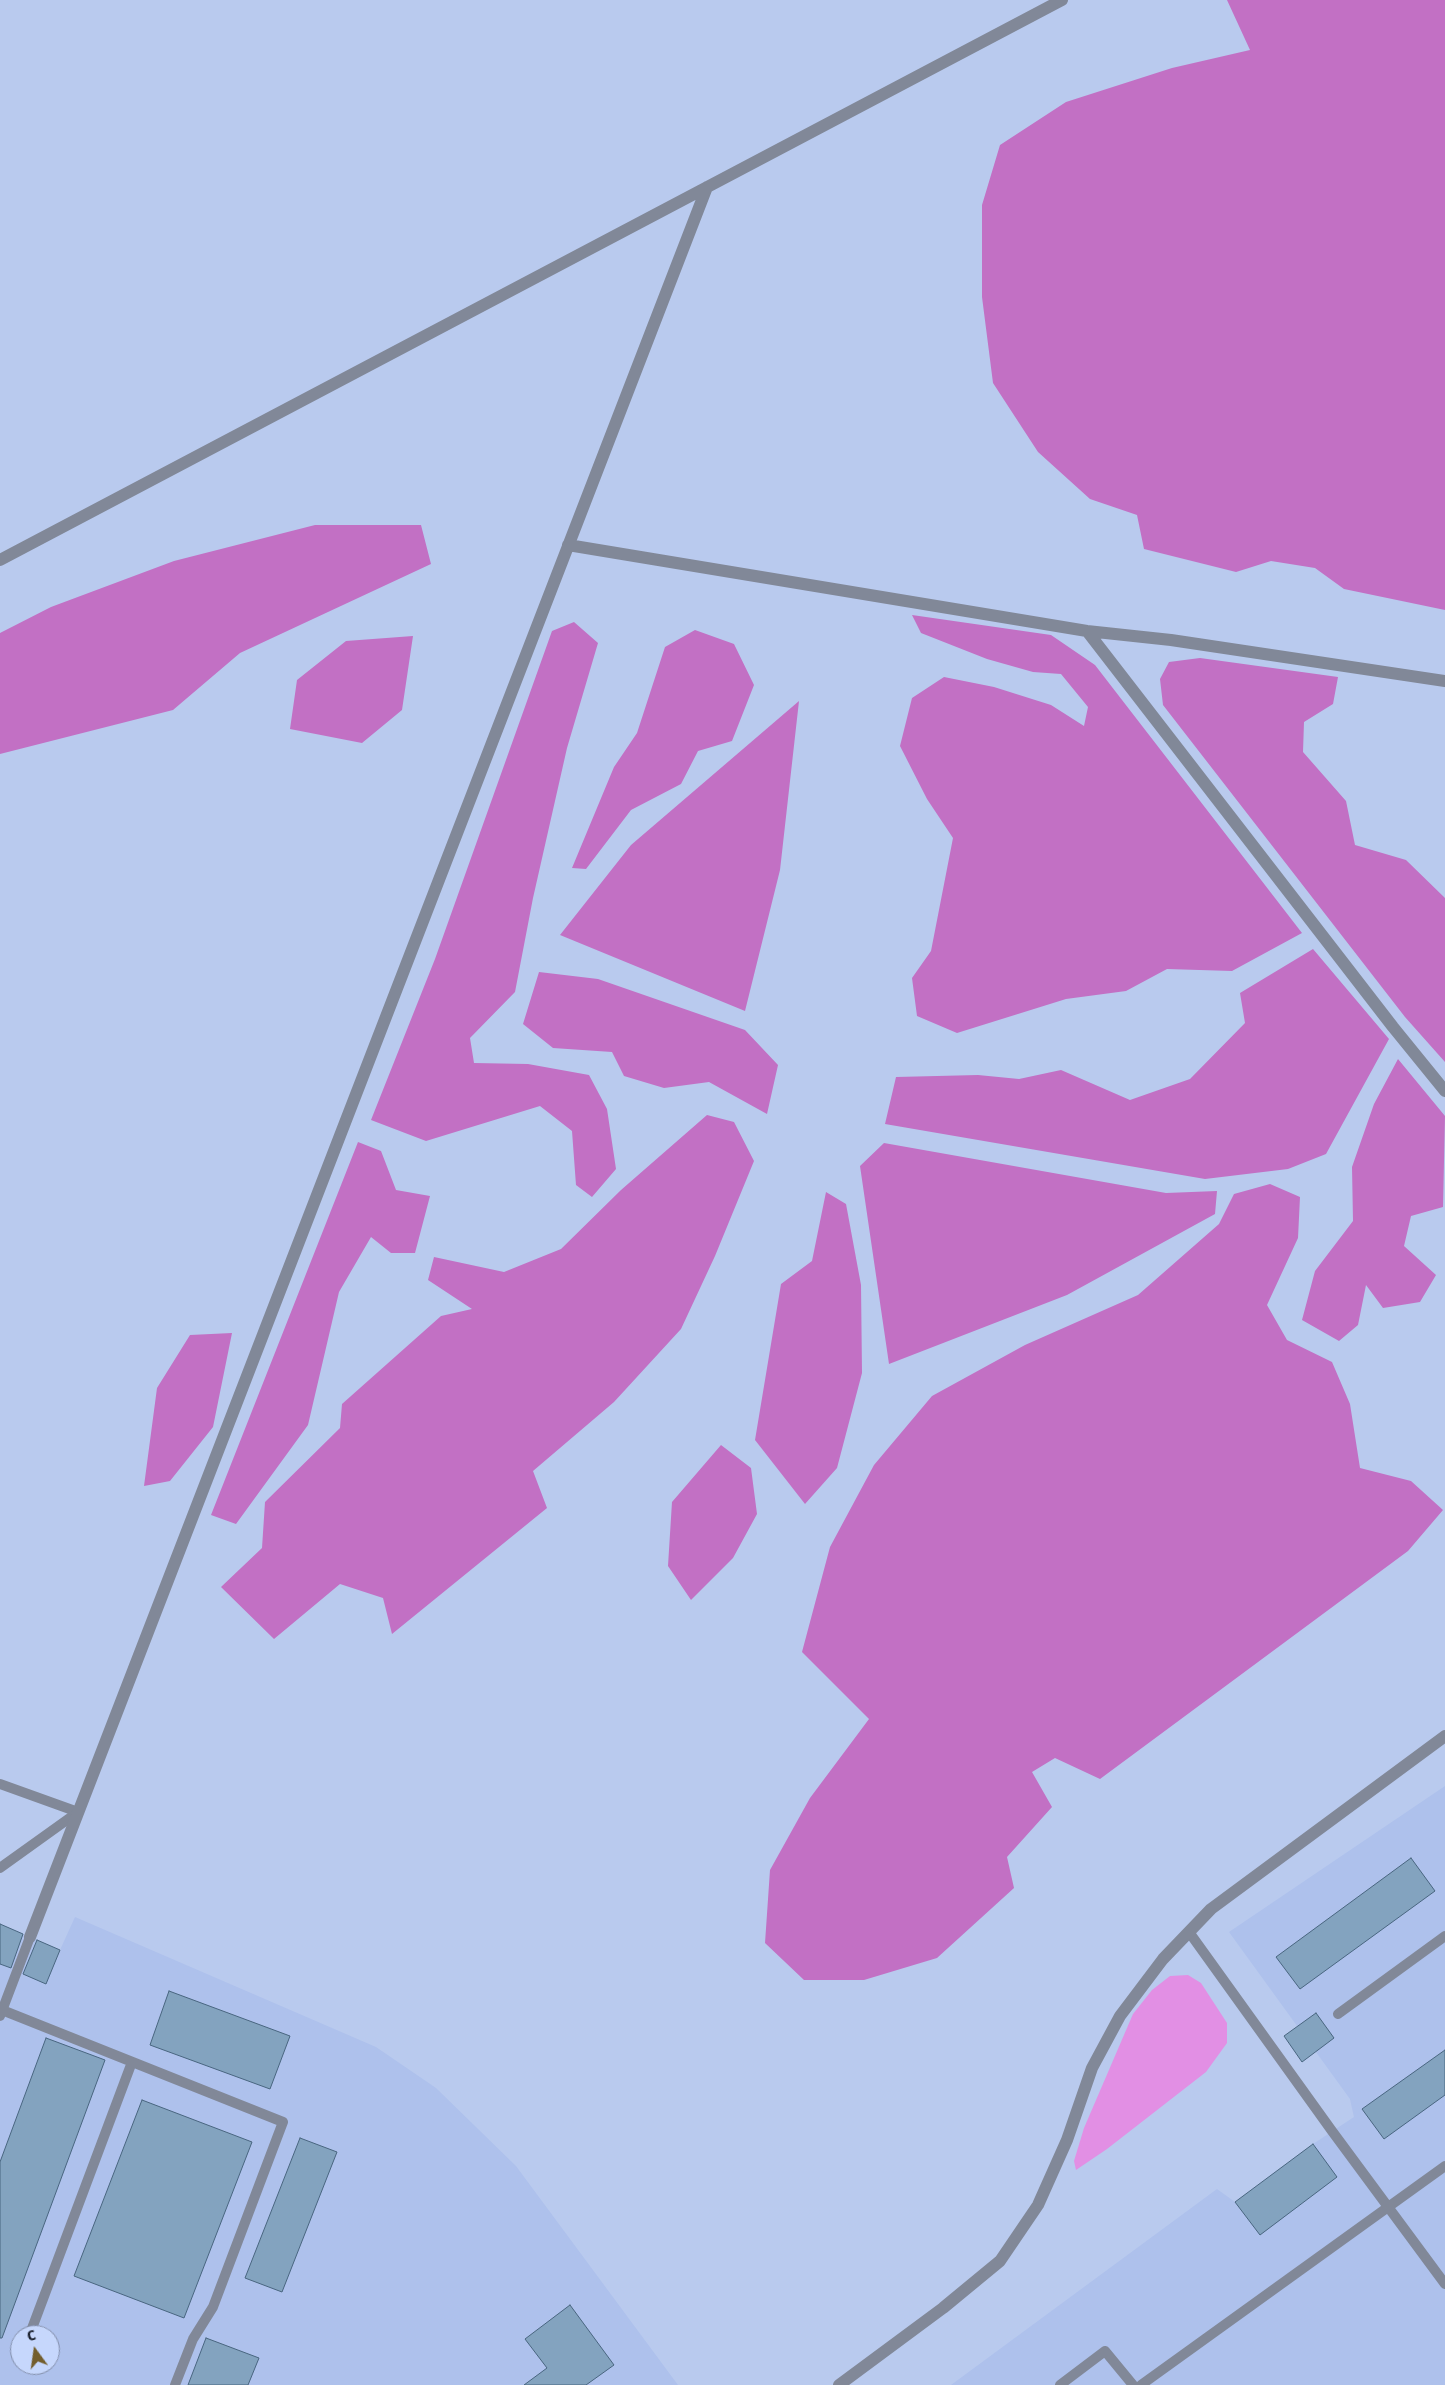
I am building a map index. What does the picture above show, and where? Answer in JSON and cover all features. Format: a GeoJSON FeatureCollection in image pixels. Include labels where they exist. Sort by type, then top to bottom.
{"type":"FeatureCollection","features":[{"type":"Feature","properties":{"kind":"street"},"geometry":{"type":"LineString","coordinates":[[0,560],[1062,0]]}},
{"type":"Feature","properties":{"kind":"street"},"geometry":{"type":"LineString","coordinates":[[30,1937],[708,187]]}},
{"type":"Feature","properties":{"kind":"street"},"geometry":{"type":"LineString","coordinates":[[568,545],[1087,631],[1171,640],[1445,682]]}},
{"type":"Feature","properties":{"kind":"street"},"geometry":{"type":"LineString","coordinates":[[1087,631],[1393,1027],[1445,1090]]}},
{"type":"Feature","properties":{"kind":"street"},"geometry":{"type":"LineString","coordinates":[[838,2385],[943,2308],[1000,2261],[1038,2205],[1067,2140],[1092,2068],[1120,2016],[1163,1959],[1211,1909],[1445,1736]]}},
{"type":"Feature","properties":{"kind":"lane"},"geometry":{"type":"LineString","coordinates":[[0,1784],[78,1812]]}},
{"type":"Feature","properties":{"kind":"lane"},"geometry":{"type":"LineString","coordinates":[[0,1868],[78,1812]]}},
{"type":"Feature","properties":{"kind":"lane"},"geometry":{"type":"LineString","coordinates":[[1189,1932],[1445,2284]]}},
{"type":"Feature","properties":{"kind":"lane"},"geometry":{"type":"LineString","coordinates":[[1338,2014],[1445,1936]]}},
{"type":"Feature","properties":{"kind":"lane"},"geometry":{"type":"LineString","coordinates":[[30,1937],[1,2013],[132,2062],[283,2122],[213,2307],[193,2339],[175,2385]]}},
{"type":"Feature","properties":{"kind":"lane"},"geometry":{"type":"LineString","coordinates":[[33,2325],[132,2062]]}},
{"type":"Feature","properties":{"kind":"lane"},"geometry":{"type":"LineString","coordinates":[[1141,2385],[1445,2166]]}},
{"type":"Feature","properties":{"kind":"lane"},"geometry":{"type":"LineString","coordinates":[[1060,2385],[1105,2351],[1133,2385]]}},
{"type":"Feature","properties":{"kind":"shaded area"},"geometry":{"type":"Polygon","coordinates":[[[1227,0],[1445,0],[1445,610],[1344,589],[1315,568],[1271,561],[1236,572],[1144,549],[1137,515],[1090,499],[1038,452],[993,383],[982,297],[982,205],[1000,145],[1066,102],[1172,68],[1250,50],[1227,0]]]}},
{"type":"Feature","properties":{"kind":"shaded area"},"geometry":{"type":"Polygon","coordinates":[[[315,525],[421,525],[431,564],[240,653],[173,710],[0,754],[0,633],[51,607],[174,561],[315,525]]]}},
{"type":"Feature","properties":{"kind":"shaded area"},"geometry":{"type":"Polygon","coordinates":[[[912,615],[1051,635],[1095,665],[1302,933],[1232,971],[1167,969],[1126,991],[1066,999],[957,1033],[917,1016],[912,978],[931,951],[953,838],[927,799],[900,746],[912,698],[944,677],[994,687],[1051,705],[1084,726],[1088,707],[1061,674],[1033,672],[987,659],[921,633],[912,615]]]}},
{"type":"Feature","properties":{"kind":"shaded area"},"geometry":{"type":"Polygon","coordinates":[[[574,622],[598,643],[567,748],[533,898],[515,992],[470,1038],[474,1063],[528,1064],[589,1075],[607,1109],[616,1169],[592,1197],[576,1185],[572,1131],[540,1106],[426,1141],[371,1120],[435,959],[552,631],[574,622]]]}},
{"type":"Feature","properties":{"kind":"shaded area"},"geometry":{"type":"Polygon","coordinates":[[[695,630],[734,644],[754,685],[732,741],[698,751],[681,784],[631,810],[586,869],[572,868],[614,767],[637,733],[665,647],[695,630]]]}},
{"type":"Feature","properties":{"kind":"shaded area"},"geometry":{"type":"Polygon","coordinates":[[[413,636],[402,710],[362,743],[290,729],[297,680],[346,641],[413,636]]]}},
{"type":"Feature","properties":{"kind":"shaded area"},"geometry":{"type":"Polygon","coordinates":[[[1200,658],[1338,677],[1333,704],[1304,722],[1303,752],[1346,801],[1355,845],[1406,860],[1445,898],[1445,1062],[1405,1017],[1163,705],[1160,679],[1169,662],[1200,658]]]}},
{"type":"Feature","properties":{"kind":"shaded area"},"geometry":{"type":"Polygon","coordinates":[[[799,701],[780,870],[745,1011],[560,935],[631,845],[799,701]]]}},
{"type":"Feature","properties":{"kind":"shaded area"},"geometry":{"type":"Polygon","coordinates":[[[1313,949],[1389,1039],[1326,1154],[1288,1169],[1205,1179],[885,1124],[896,1077],[978,1075],[1019,1079],[1061,1070],[1130,1100],[1190,1079],[1245,1023],[1240,993],[1313,949]]]}},
{"type":"Feature","properties":{"kind":"shaded area"},"geometry":{"type":"Polygon","coordinates":[[[539,972],[598,979],[745,1030],[778,1065],[767,1114],[709,1082],[664,1088],[624,1076],[612,1052],[553,1048],[523,1024],[539,972]]]}},
{"type":"Feature","properties":{"kind":"shaded area"},"geometry":{"type":"Polygon","coordinates":[[[1398,1059],[1445,1116],[1443,1207],[1411,1216],[1404,1246],[1436,1275],[1420,1302],[1383,1308],[1366,1285],[1358,1325],[1339,1341],[1302,1320],[1315,1271],[1353,1221],[1352,1167],[1374,1104],[1398,1059]]]}},
{"type":"Feature","properties":{"kind":"shaded area"},"geometry":{"type":"Polygon","coordinates":[[[707,1115],[734,1122],[754,1161],[715,1256],[681,1329],[614,1402],[533,1471],[547,1508],[392,1634],[383,1598],[340,1584],[274,1639],[221,1587],[262,1548],[265,1502],[340,1428],[342,1404],[441,1316],[472,1309],[428,1280],[434,1257],[504,1272],[561,1249],[621,1190],[707,1115]]]}},
{"type":"Feature","properties":{"kind":"shaded area"},"geometry":{"type":"Polygon","coordinates":[[[358,1142],[381,1151],[396,1190],[430,1196],[415,1253],[391,1253],[371,1237],[339,1292],[308,1425],[236,1524],[211,1515],[358,1142]]]}},
{"type":"Feature","properties":{"kind":"shaded area"},"geometry":{"type":"Polygon","coordinates":[[[884,1143],[1166,1193],[1217,1191],[1215,1214],[1067,1295],[889,1364],[860,1166],[884,1143]]]}},
{"type":"Feature","properties":{"kind":"shaded area"},"geometry":{"type":"Polygon","coordinates":[[[1270,1184],[1300,1197],[1298,1238],[1267,1305],[1287,1340],[1332,1362],[1350,1404],[1360,1468],[1411,1481],[1443,1510],[1408,1551],[1100,1779],[1055,1758],[1032,1772],[1052,1807],[1007,1857],[1014,1888],[937,1958],[864,1980],[804,1980],[765,1943],[770,1870],[810,1798],[869,1719],[802,1652],[830,1547],[874,1465],[932,1396],[1025,1345],[1138,1295],[1219,1224],[1234,1194],[1270,1184]]]}},
{"type":"Feature","properties":{"kind":"shaded area"},"geometry":{"type":"Polygon","coordinates":[[[826,1192],[846,1204],[861,1285],[862,1373],[837,1468],[805,1504],[755,1440],[781,1284],[812,1261],[826,1192]]]}},
{"type":"Feature","properties":{"kind":"shaded area"},"geometry":{"type":"Polygon","coordinates":[[[232,1333],[213,1427],[170,1481],[144,1486],[157,1388],[190,1335],[232,1333]]]}},
{"type":"Feature","properties":{"kind":"shaded area"},"geometry":{"type":"Polygon","coordinates":[[[721,1445],[751,1468],[757,1514],[733,1558],[691,1600],[668,1566],[672,1502],[721,1445]]]}},
{"type":"Feature","properties":{"kind":"shaded area"},"geometry":{"type":"Polygon","coordinates":[[[1445,1786],[1445,2385],[951,2385],[1217,2189],[1235,2202],[1313,2144],[1354,2117],[1350,2099],[1229,1932],[1445,1786]]]}},
{"type":"Feature","properties":{"kind":"shaded area"},"geometry":{"type":"Polygon","coordinates":[[[75,1917],[376,2047],[436,2088],[516,2166],[678,2385],[0,2385],[0,1924],[60,1950],[75,1917]]]}},
{"type":"Feature","properties":{"kind":"shaded area"},"geometry":{"type":"Polygon","coordinates":[[[1188,1975],[1201,1983],[1227,2023],[1227,2043],[1206,2072],[1107,2149],[1076,2170],[1074,2161],[1084,2128],[1133,2014],[1152,1990],[1170,1976],[1188,1975]]]}},
{"type":"Feature","properties":{"kind":"building"},"geometry":{"type":"Polygon","coordinates":[[[1411,1858],[1435,1891],[1300,1989],[1276,1957],[1411,1858]]]}},
{"type":"Feature","properties":{"kind":"building"},"geometry":{"type":"Polygon","coordinates":[[[0,1924],[23,1934],[11,1968],[0,1964],[0,1924]]]}},
{"type":"Feature","properties":{"kind":"building"},"geometry":{"type":"Polygon","coordinates":[[[37,1940],[60,1950],[46,1984],[23,1974],[37,1940]]]}},
{"type":"Feature","properties":{"kind":"building"},"geometry":{"type":"Polygon","coordinates":[[[169,1991],[290,2036],[270,2089],[150,2045],[169,1991]]]}},
{"type":"Feature","properties":{"kind":"building"},"geometry":{"type":"Polygon","coordinates":[[[1316,2013],[1334,2038],[1302,2062],[1284,2036],[1316,2013]]]}},
{"type":"Feature","properties":{"kind":"building"},"geometry":{"type":"Polygon","coordinates":[[[46,2038],[105,2060],[2,2338],[0,2338],[0,2162],[46,2038]]]}},
{"type":"Feature","properties":{"kind":"building"},"geometry":{"type":"Polygon","coordinates":[[[1445,2050],[1445,2095],[1384,2139],[1362,2109],[1445,2050]]]}},
{"type":"Feature","properties":{"kind":"building"},"geometry":{"type":"Polygon","coordinates":[[[142,2100],[252,2142],[184,2318],[74,2276],[142,2100]]]}},
{"type":"Feature","properties":{"kind":"building"},"geometry":{"type":"Polygon","coordinates":[[[300,2138],[337,2152],[282,2292],[245,2278],[300,2138]]]}},
{"type":"Feature","properties":{"kind":"building"},"geometry":{"type":"Polygon","coordinates":[[[1313,2144],[1337,2177],[1260,2235],[1235,2202],[1313,2144]]]}},
{"type":"Feature","properties":{"kind":"building"},"geometry":{"type":"Polygon","coordinates":[[[570,2305],[614,2365],[586,2385],[524,2385],[547,2368],[525,2339],[570,2305]]]}},
{"type":"Feature","properties":{"kind":"building"},"geometry":{"type":"Polygon","coordinates":[[[206,2338],[259,2358],[248,2385],[188,2385],[206,2338]]]}}]}
